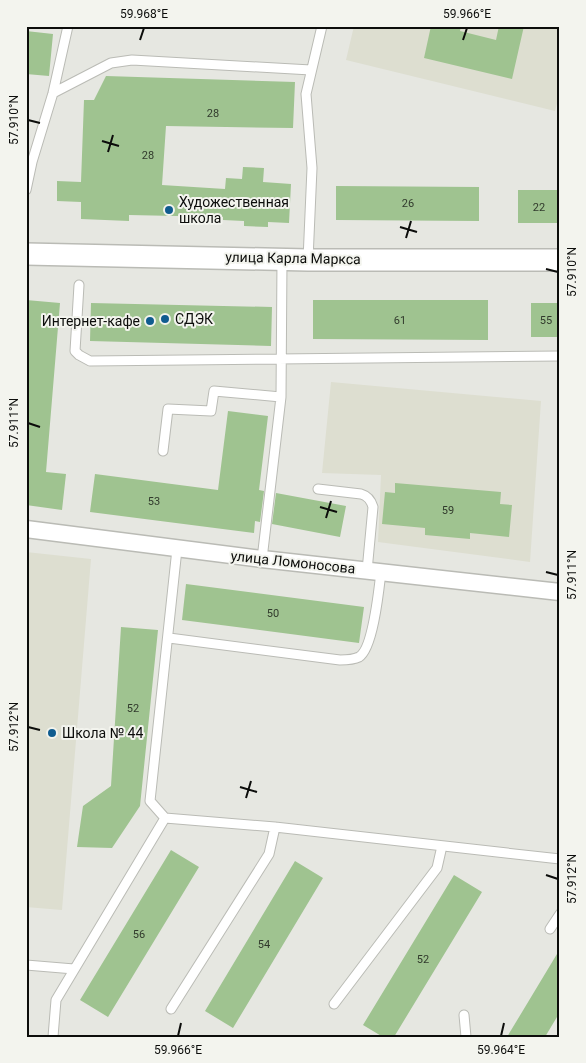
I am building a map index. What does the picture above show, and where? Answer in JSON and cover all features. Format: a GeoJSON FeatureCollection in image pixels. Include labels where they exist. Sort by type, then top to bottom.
{"type":"FeatureCollection","features":[{"type":"Feature","properties":{"kind":"street","name":"улица Карла Маркса"},"geometry":{"type":"LineString","coordinates":[[26,254],[282,260],[560,260]]}},
{"type":"Feature","properties":{"kind":"street","name":"улица Ломоносова"},"geometry":{"type":"LineString","coordinates":[[26,529],[262,559],[560,592]]}},
{"type":"Feature","properties":{"kind":"lane"},"geometry":{"type":"LineString","coordinates":[[26,190],[29,162],[54,93],[68,26]]}},
{"type":"Feature","properties":{"kind":"lane"},"geometry":{"type":"LineString","coordinates":[[308,260],[312,168],[306,94],[322,26]]}},
{"type":"Feature","properties":{"kind":"lane"},"geometry":{"type":"LineString","coordinates":[[54,93],[111,63],[132,60],[311,70]]}},
{"type":"Feature","properties":{"kind":"lane"},"geometry":{"type":"LineString","coordinates":[[262,559],[281,397],[282,260]]}},
{"type":"Feature","properties":{"kind":"lane"},"geometry":{"type":"LineString","coordinates":[[78,285],[76,350],[84,359],[96,361],[560,356]]}},
{"type":"Feature","properties":{"kind":"lane"},"geometry":{"type":"LineString","coordinates":[[163,451],[168,409],[211,411],[214,391],[281,397]]}},
{"type":"Feature","properties":{"kind":"lane"},"geometry":{"type":"LineString","coordinates":[[169,638],[340,660],[360,657],[369,644],[374,571],[372,502],[365,495],[361,494],[318,489]]}},
{"type":"Feature","properties":{"kind":"lane"},"geometry":{"type":"LineString","coordinates":[[178,549],[150,800],[165,818],[275,827],[560,859]]}},
{"type":"Feature","properties":{"kind":"lane"},"geometry":{"type":"LineString","coordinates":[[53,1037],[56,1000],[165,818]]}},
{"type":"Feature","properties":{"kind":"lane"},"geometry":{"type":"LineString","coordinates":[[171,1009],[269,854],[275,827]]}},
{"type":"Feature","properties":{"kind":"lane"},"geometry":{"type":"LineString","coordinates":[[334,1004],[437,868],[442,846]]}},
{"type":"Feature","properties":{"kind":"lane"},"geometry":{"type":"LineString","coordinates":[[550,929],[560,914]]}},
{"type":"Feature","properties":{"kind":"lane"},"geometry":{"type":"LineString","coordinates":[[26,965],[74,969]]}},
{"type":"Feature","properties":{"kind":"lane"},"geometry":{"type":"LineString","coordinates":[[464,1015],[466,1037]]}},
{"type":"Feature","properties":{"kind":"shaded area"},"geometry":{"type":"Polygon","coordinates":[[[354,26],[560,26],[560,92],[555,111],[346,60],[354,26]]]}},
{"type":"Feature","properties":{"kind":"shaded area"},"geometry":{"type":"Polygon","coordinates":[[[331,382],[541,401],[530,562],[378,542],[381,475],[322,473],[331,382]]]}},
{"type":"Feature","properties":{"kind":"shaded area","name":"Школа № 44"},"geometry":{"type":"Polygon","coordinates":[[[26,552],[91,559],[62,910],[26,907],[26,552]]]}},
{"type":"Feature","properties":{"kind":"building"},"geometry":{"type":"Polygon","coordinates":[[[431,26],[461,26],[460,31],[496,40],[499,26],[524,26],[512,79],[424,58],[431,26]]]}},
{"type":"Feature","properties":{"kind":"building"},"geometry":{"type":"Polygon","coordinates":[[[26,31],[53,34],[49,76],[26,74],[26,31]]]}},
{"type":"Feature","properties":{"kind":"building"},"geometry":{"type":"Polygon","coordinates":[[[106,76],[295,82],[293,128],[166,126],[162,185],[225,189],[226,178],[242,179],[243,167],[264,168],[263,182],[291,184],[289,223],[268,222],[268,227],[244,226],[244,221],[223,220],[223,217],[129,215],[129,221],[81,219],[81,202],[57,201],[57,181],[81,182],[84,100],[94,100],[106,76]]]}},
{"type":"Feature","properties":{"kind":"building"},"geometry":{"type":"Polygon","coordinates":[[[336,186],[479,187],[479,221],[336,220],[336,186]]]}},
{"type":"Feature","properties":{"kind":"building"},"geometry":{"type":"Polygon","coordinates":[[[518,190],[560,190],[560,223],[518,223],[518,190]]]}},
{"type":"Feature","properties":{"kind":"building"},"geometry":{"type":"Polygon","coordinates":[[[26,300],[60,303],[46,472],[66,474],[62,510],[26,505],[26,300]]]}},
{"type":"Feature","properties":{"kind":"building"},"geometry":{"type":"Polygon","coordinates":[[[313,300],[488,300],[488,340],[313,339],[313,300]]]}},
{"type":"Feature","properties":{"kind":"building"},"geometry":{"type":"Polygon","coordinates":[[[91,303],[272,307],[271,346],[90,341],[91,303]]]}},
{"type":"Feature","properties":{"kind":"building"},"geometry":{"type":"Polygon","coordinates":[[[531,303],[560,303],[560,337],[531,337],[531,303]]]}},
{"type":"Feature","properties":{"kind":"building"},"geometry":{"type":"Polygon","coordinates":[[[228,411],[268,416],[259,490],[264,491],[260,522],[255,521],[254,533],[90,512],[95,474],[218,490],[228,411]]]}},
{"type":"Feature","properties":{"kind":"building"},"geometry":{"type":"Polygon","coordinates":[[[395,483],[501,492],[500,504],[512,505],[509,537],[470,533],[470,539],[425,535],[425,528],[382,524],[385,492],[395,493],[395,483]]]}},
{"type":"Feature","properties":{"kind":"building"},"geometry":{"type":"Polygon","coordinates":[[[276,493],[346,506],[340,537],[272,524],[276,493]]]}},
{"type":"Feature","properties":{"kind":"building"},"geometry":{"type":"Polygon","coordinates":[[[186,584],[364,607],[359,643],[182,620],[186,584]]]}},
{"type":"Feature","properties":{"kind":"building"},"geometry":{"type":"Polygon","coordinates":[[[121,627],[158,630],[140,806],[112,848],[77,847],[83,806],[111,786],[121,627]]]}},
{"type":"Feature","properties":{"kind":"building"},"geometry":{"type":"Polygon","coordinates":[[[171,850],[199,867],[108,1017],[80,1000],[171,850]]]}},
{"type":"Feature","properties":{"kind":"building"},"geometry":{"type":"Polygon","coordinates":[[[295,861],[323,878],[233,1028],[205,1011],[295,861]]]}},
{"type":"Feature","properties":{"kind":"building"},"geometry":{"type":"Polygon","coordinates":[[[454,875],[482,892],[394,1037],[383,1037],[363,1025],[454,875]]]}},
{"type":"Feature","properties":{"kind":"building"},"geometry":{"type":"Polygon","coordinates":[[[560,949],[560,1012],[545,1037],[507,1037],[560,949]]]}},
{"type":"Feature","properties":{"kind":"place","name":"Художественная школа"},"geometry":{"type":"Point","coordinates":[169,210]}},
{"type":"Feature","properties":{"kind":"place","name":"СДЭК"},"geometry":{"type":"Point","coordinates":[165,319]}},
{"type":"Feature","properties":{"kind":"place","name":"Интернет-кафе"},"geometry":{"type":"Point","coordinates":[150,321]}},
{"type":"Feature","properties":{"kind":"place","name":"Школа № 44"},"geometry":{"type":"Point","coordinates":[52,733]}}]}
